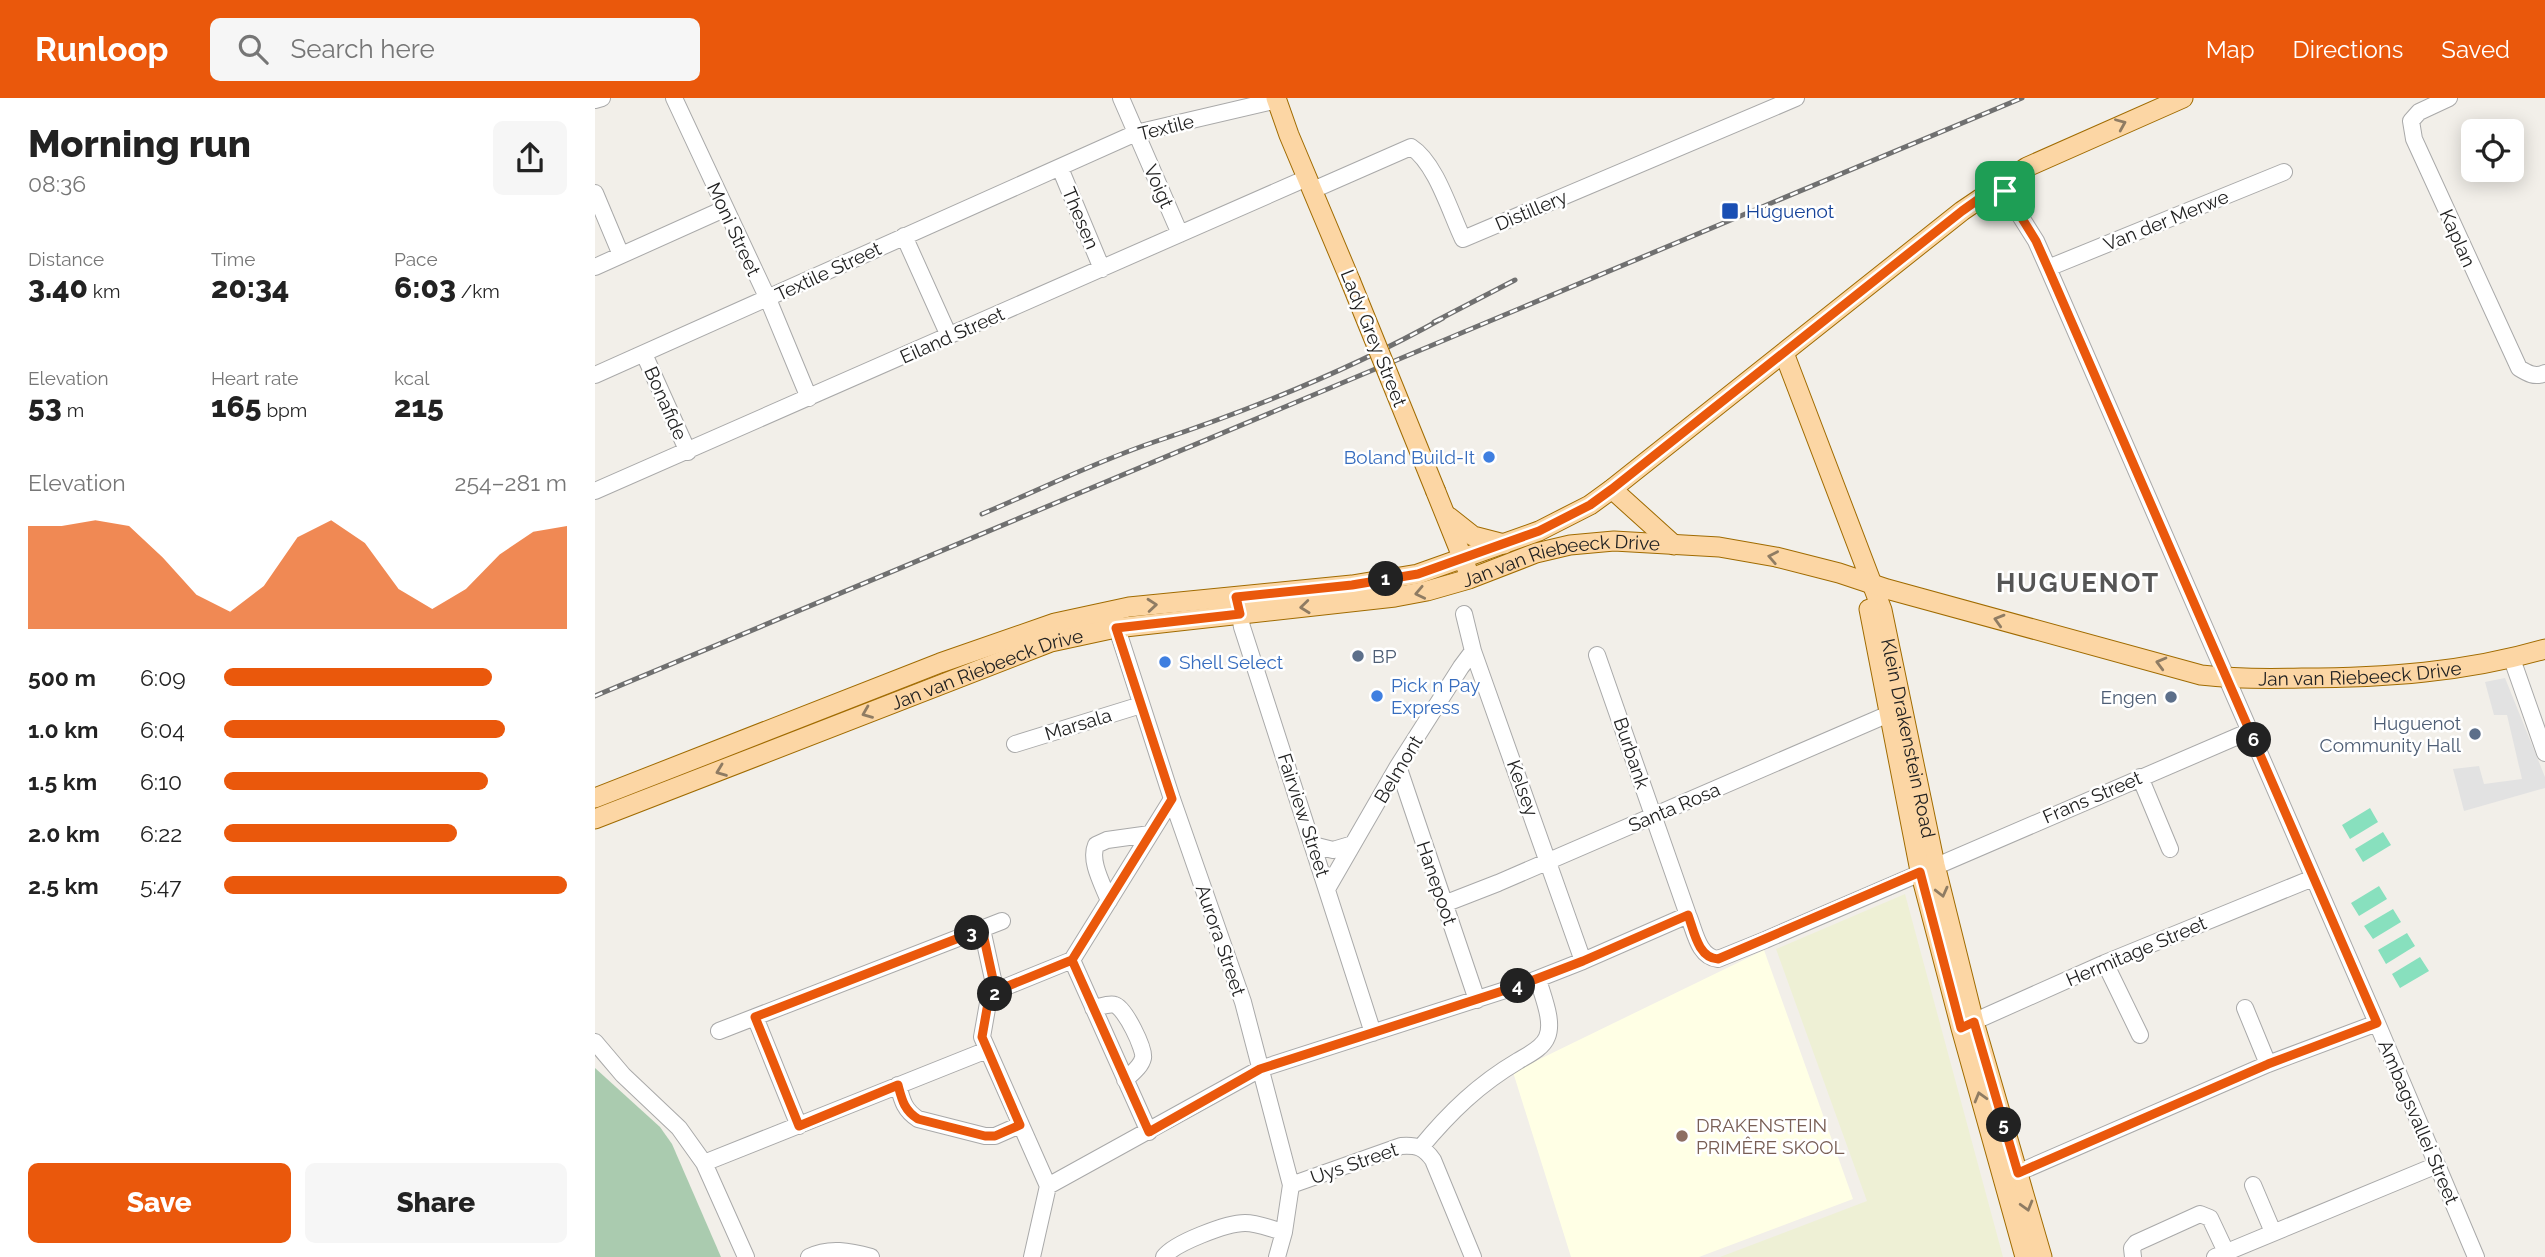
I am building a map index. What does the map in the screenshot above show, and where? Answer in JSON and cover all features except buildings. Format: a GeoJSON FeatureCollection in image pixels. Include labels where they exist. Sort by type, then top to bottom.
{"type":"FeatureCollection","features":[{"type":"Feature","properties":{"kind":"main road","name":"Jan van Riebeeck Drive"},"geometry":{"type":"LineString","coordinates":[[595,798],[1014,636],[1055,623],[1238,605],[1418,574],[1564,520],[1612,489],[1962,211],[2000,184],[2027,167],[2183,98]]}},
{"type":"Feature","properties":{"kind":"main road","name":"Lady Grey Street"},"geometry":{"type":"LineString","coordinates":[[1276,99],[1446,514],[1469,579]]}},
{"type":"Feature","properties":{"kind":"main road","name":"Klein Drakenstein Road"},"geometry":{"type":"LineString","coordinates":[[1784,353],[1871,584],[1868,606],[1896,711],[1928,868],[2010,1176],[2025,1257]]}},
{"type":"Feature","properties":{"kind":"main road"},"geometry":{"type":"LineString","coordinates":[[1612,489],[1674,545]]}},
{"type":"Feature","properties":{"kind":"main road"},"geometry":{"type":"LineString","coordinates":[[1446,514],[1469,534],[1504,544]]}},
{"type":"Feature","properties":{"kind":"main road","name":"Jan van Riebeeck Drive"},"geometry":{"type":"LineString","coordinates":[[1238,605],[1395,597],[1427,592],[1536,553],[1570,545],[1614,541],[1719,547],[1776,557],[2201,675],[2330,680],[2403,676],[2512,659],[2545,649]]}},
{"type":"Feature","properties":{"kind":"main road","name":"Jan van Riebeeck Drive"},"geometry":{"type":"LineString","coordinates":[[595,819],[1114,619]]}},
{"type":"Feature","properties":{"kind":"main road","name":"Klein Drakenstein Road"},"geometry":{"type":"LineString","coordinates":[[2010,1176],[2042,1257]]}},
{"type":"Feature","properties":{"kind":"street"},"geometry":{"type":"LineString","coordinates":[[595,100],[602,98]]}},
{"type":"Feature","properties":{"kind":"street","name":"Moni Street"},"geometry":{"type":"LineString","coordinates":[[674,98],[768,299],[809,398]]}},
{"type":"Feature","properties":{"kind":"street","name":"Voigt"},"geometry":{"type":"LineString","coordinates":[[1121,98],[1180,234]]}},
{"type":"Feature","properties":{"kind":"street","name":"Distillery"},"geometry":{"type":"LineString","coordinates":[[1310,184],[1411,147],[1429,164],[1463,239],[1795,98]]}},
{"type":"Feature","properties":{"kind":"street","name":"Kaplan"},"geometry":{"type":"LineString","coordinates":[[2449,98],[2419,111],[2411,121],[2414,139],[2519,368],[2539,376],[2545,373]]}},
{"type":"Feature","properties":{"kind":"street","name":"Textile"},"geometry":{"type":"LineString","coordinates":[[1060,167],[1136,134],[1276,99]]}},
{"type":"Feature","properties":{"kind":"street","name":"Textile Street"},"geometry":{"type":"LineString","coordinates":[[595,375],[1060,167]]}},
{"type":"Feature","properties":{"kind":"street","name":"Thesen"},"geometry":{"type":"LineString","coordinates":[[1060,167],[1102,269]]}},
{"type":"Feature","properties":{"kind":"street","name":"Van der Merwe"},"geometry":{"type":"LineString","coordinates":[[2048,268],[2284,172]]}},
{"type":"Feature","properties":{"kind":"street","name":"Eiland Street"},"geometry":{"type":"LineString","coordinates":[[595,491],[1180,234],[1310,184]]}},
{"type":"Feature","properties":{"kind":"street","name":"Ambagsvallei Street"},"geometry":{"type":"LineString","coordinates":[[2000,184],[2036,241],[2048,268],[2476,1257]]}},
{"type":"Feature","properties":{"kind":"street"},"geometry":{"type":"LineString","coordinates":[[595,193],[621,255]]}},
{"type":"Feature","properties":{"kind":"street"},"geometry":{"type":"LineString","coordinates":[[595,267],[724,209]]}},
{"type":"Feature","properties":{"kind":"street"},"geometry":{"type":"LineString","coordinates":[[904,236],[949,336]]}},
{"type":"Feature","properties":{"kind":"street","name":"Bonafide"},"geometry":{"type":"LineString","coordinates":[[644,354],[688,452]]}},
{"type":"Feature","properties":{"kind":"street","name":"Fairview Street"},"geometry":{"type":"LineString","coordinates":[[1238,605],[1373,1033]]}},
{"type":"Feature","properties":{"kind":"street","name":"Kelsey"},"geometry":{"type":"LineString","coordinates":[[1464,614],[1473,651],[1583,961]]}},
{"type":"Feature","properties":{"kind":"street","name":"Aurora Street"},"geometry":{"type":"LineString","coordinates":[[1114,619],[1172,799],[1243,1002],[1291,1185],[1277,1257]]}},
{"type":"Feature","properties":{"kind":"street","name":"Belmont"},"geometry":{"type":"LineString","coordinates":[[1327,889],[1398,766],[1473,651]]}},
{"type":"Feature","properties":{"kind":"street","name":"Burbank"},"geometry":{"type":"LineString","coordinates":[[1597,655],[1702,951],[1706,957],[1718,959]]}},
{"type":"Feature","properties":{"kind":"street"},"geometry":{"type":"LineString","coordinates":[[2512,659],[2545,753]]}},
{"type":"Feature","properties":{"kind":"street","name":"Marsala"},"geometry":{"type":"LineString","coordinates":[[1015,744],[1141,705]]}},
{"type":"Feature","properties":{"kind":"street","name":"Santa Rosa"},"geometry":{"type":"LineString","coordinates":[[1444,904],[1896,711]]}},
{"type":"Feature","properties":{"kind":"street","name":"Frans Street"},"geometry":{"type":"LineString","coordinates":[[1718,959],[2250,731]]}},
{"type":"Feature","properties":{"kind":"street","name":"Hanepoot"},"geometry":{"type":"LineString","coordinates":[[1398,766],[1477,1000]]}},
{"type":"Feature","properties":{"kind":"street"},"geometry":{"type":"LineString","coordinates":[[2140,777],[2170,849]]}},
{"type":"Feature","properties":{"kind":"street"},"geometry":{"type":"LineString","coordinates":[[1032,1257],[1048,1186],[982,1037],[982,1024],[988,1003],[996,993],[1008,986],[1072,960],[1172,799]]}},
{"type":"Feature","properties":{"kind":"street"},"geometry":{"type":"LineString","coordinates":[[1109,901],[1094,860],[1093,851],[1096,845],[1107,840],[1150,834]]}},
{"type":"Feature","properties":{"kind":"street"},"geometry":{"type":"LineString","coordinates":[[1313,845],[1333,850],[1353,844]]}},
{"type":"Feature","properties":{"kind":"street","name":"Hermitage Street"},"geometry":{"type":"LineString","coordinates":[[1968,1025],[2105,962],[2313,878]]}},
{"type":"Feature","properties":{"kind":"street"},"geometry":{"type":"LineString","coordinates":[[1048,1186],[1260,1069],[1538,979],[1688,915]]}},
{"type":"Feature","properties":{"kind":"street"},"geometry":{"type":"LineString","coordinates":[[719,1031],[1002,921]]}},
{"type":"Feature","properties":{"kind":"street"},"geometry":{"type":"LineString","coordinates":[[982,929],[996,993]]}},
{"type":"Feature","properties":{"kind":"street"},"geometry":{"type":"LineString","coordinates":[[1072,960],[1149,1132]]}},
{"type":"Feature","properties":{"kind":"street"},"geometry":{"type":"LineString","coordinates":[[2105,962],[2140,1035]]}},
{"type":"Feature","properties":{"kind":"street"},"geometry":{"type":"LineString","coordinates":[[1422,1147],[1467,1096],[1499,1072],[1535,1051],[1546,1040],[1549,1031],[1548,1019],[1538,979]]}},
{"type":"Feature","properties":{"kind":"street"},"geometry":{"type":"LineString","coordinates":[[1093,1008],[1113,1004],[1123,1010],[1143,1049],[1139,1067],[1125,1080]]}},
{"type":"Feature","properties":{"kind":"street"},"geometry":{"type":"LineString","coordinates":[[2245,1008],[2268,1064]]}},
{"type":"Feature","properties":{"kind":"street"},"geometry":{"type":"LineString","coordinates":[[755,1017],[799,1126]]}},
{"type":"Feature","properties":{"kind":"street"},"geometry":{"type":"LineString","coordinates":[[2010,1176],[2268,1064],[2377,1023]]}},
{"type":"Feature","properties":{"kind":"street"},"geometry":{"type":"LineString","coordinates":[[595,1042],[623,1075],[679,1128],[704,1163],[746,1257]]}},
{"type":"Feature","properties":{"kind":"street"},"geometry":{"type":"LineString","coordinates":[[704,1163],[987,1050]]}},
{"type":"Feature","properties":{"kind":"street"},"geometry":{"type":"LineString","coordinates":[[898,1085],[903,1105],[918,1119],[985,1136],[995,1136],[1020,1125]]}},
{"type":"Feature","properties":{"kind":"street","name":"Uys Street"},"geometry":{"type":"LineString","coordinates":[[1291,1185],[1401,1146],[1417,1145],[1433,1160],[1473,1257]]}},
{"type":"Feature","properties":{"kind":"street"},"geometry":{"type":"LineString","coordinates":[[2133,1257],[2132,1248],[2136,1243],[2200,1214],[2210,1218],[2220,1255],[2437,1165]]}},
{"type":"Feature","properties":{"kind":"street"},"geometry":{"type":"LineString","coordinates":[[2253,1185],[2273,1232]]}},
{"type":"Feature","properties":{"kind":"street"},"geometry":{"type":"LineString","coordinates":[[1164,1257],[1178,1245],[1232,1225],[1258,1224],[1284,1232]]}},
{"type":"Feature","properties":{"kind":"street"},"geometry":{"type":"LineString","coordinates":[[809,1257],[833,1250],[856,1252],[871,1257]]}},
{"type":"Feature","properties":{"kind":"shaded area"},"geometry":{"type":"Polygon","coordinates":[[[2505,678],[2545,777],[2545,788],[2464,811],[2453,769],[2479,766],[2484,784],[2522,779],[2507,715],[2494,715],[2485,682],[2505,678]]]}},
{"type":"Feature","properties":{"kind":"shaded area"},"geometry":{"type":"Polygon","coordinates":[[[1905,894],[2003,1257],[1720,1257],[1867,1201],[1776,949],[1905,894]]]}},
{"type":"Feature","properties":{"kind":"shaded area","name":"DRAKENSTEIN PRIMÊRE SKOOL"},"geometry":{"type":"Polygon","coordinates":[[[1764,950],[1853,1199],[1699,1257],[1571,1257],[1513,1072],[1764,950]]]}},
{"type":"Feature","properties":{"kind":"shaded area"},"geometry":{"type":"Polygon","coordinates":[[[595,1068],[660,1127],[672,1144],[721,1257],[595,1257],[595,1068]]]}},
{"type":"Feature","properties":{"kind":"green space"},"geometry":{"type":"Polygon","coordinates":[[[2370,808],[2378,822],[2350,839],[2342,825],[2370,808]]]}},
{"type":"Feature","properties":{"kind":"green space"},"geometry":{"type":"Polygon","coordinates":[[[2383,832],[2391,845],[2363,862],[2355,849],[2383,832]]]}},
{"type":"Feature","properties":{"kind":"green space"},"geometry":{"type":"Polygon","coordinates":[[[2379,886],[2387,899],[2359,916],[2351,903],[2379,886]]]}},
{"type":"Feature","properties":{"kind":"green space"},"geometry":{"type":"Polygon","coordinates":[[[2393,909],[2401,922],[2373,939],[2364,926],[2393,909]]]}},
{"type":"Feature","properties":{"kind":"green space"},"geometry":{"type":"Polygon","coordinates":[[[2407,933],[2415,946],[2386,964],[2378,950],[2407,933]]]}},
{"type":"Feature","properties":{"kind":"green space"},"geometry":{"type":"Polygon","coordinates":[[[2420,957],[2429,971],[2400,988],[2392,974],[2420,957]]]}},
{"type":"Feature","properties":{"kind":"railway"},"geometry":{"type":"LineString","coordinates":[[595,696],[2022,98]]}},
{"type":"Feature","properties":{"kind":"railway"},"geometry":{"type":"LineString","coordinates":[[1434,322],[1515,280]]}},
{"type":"Feature","properties":{"kind":"railway"},"geometry":{"type":"LineString","coordinates":[[982,514],[1110,458],[1301,387],[1409,337],[1443,318]]}},
{"type":"Feature","properties":{"kind":"place","name":"Huguenot"},"geometry":{"type":"Point","coordinates":[1730,211]}},
{"type":"Feature","properties":{"kind":"place","name":"Boland Build-It"},"geometry":{"type":"Point","coordinates":[1489,457]}},
{"type":"Feature","properties":{"kind":"place","name":"BP"},"geometry":{"type":"Point","coordinates":[1358,656]}},
{"type":"Feature","properties":{"kind":"place","name":"Shell Select"},"geometry":{"type":"Point","coordinates":[1165,662]}},
{"type":"Feature","properties":{"kind":"place","name":"Pick n Pay Express"},"geometry":{"type":"Point","coordinates":[1377,696]}},
{"type":"Feature","properties":{"kind":"place","name":"Engen"},"geometry":{"type":"Point","coordinates":[2171,697]}},
{"type":"Feature","properties":{"kind":"place","name":"Huguenot Community Hall"},"geometry":{"type":"Point","coordinates":[2475,734]}},
{"type":"Feature","properties":{"kind":"place","name":"DRAKENSTEIN PRIMÊRE SKOOL"},"geometry":{"type":"Point","coordinates":[1682,1136]}},
{"type":"Feature","properties":{"kind":"district","name":"HUGUENOT"},"geometry":{"type":"Point","coordinates":[2078,583]}},
{"type":"Feature","properties":{"kind":"route"},"geometry":{"type":"LineString","coordinates":[[2005,191],[2000,184],[1962,211],[1612,489],[1564,520],[1418,574],[1352,585],[1236,597],[1240,614],[1116,628],[1172,799],[1072,960],[1008,986],[996,993],[988,1003],[982,1024],[982,1037],[1020,1125],[995,1136],[985,1136],[918,1119],[903,1105],[898,1085],[799,1126],[755,1017],[982,929],[996,993],[1072,960],[1149,1132],[1260,1069],[1518,986],[1688,915],[1706,957],[1718,959],[1920,872],[1961,1028],[1974,1022],[2018,1173],[2268,1064],[2377,1023],[2036,241],[2005,191]]}}]}
